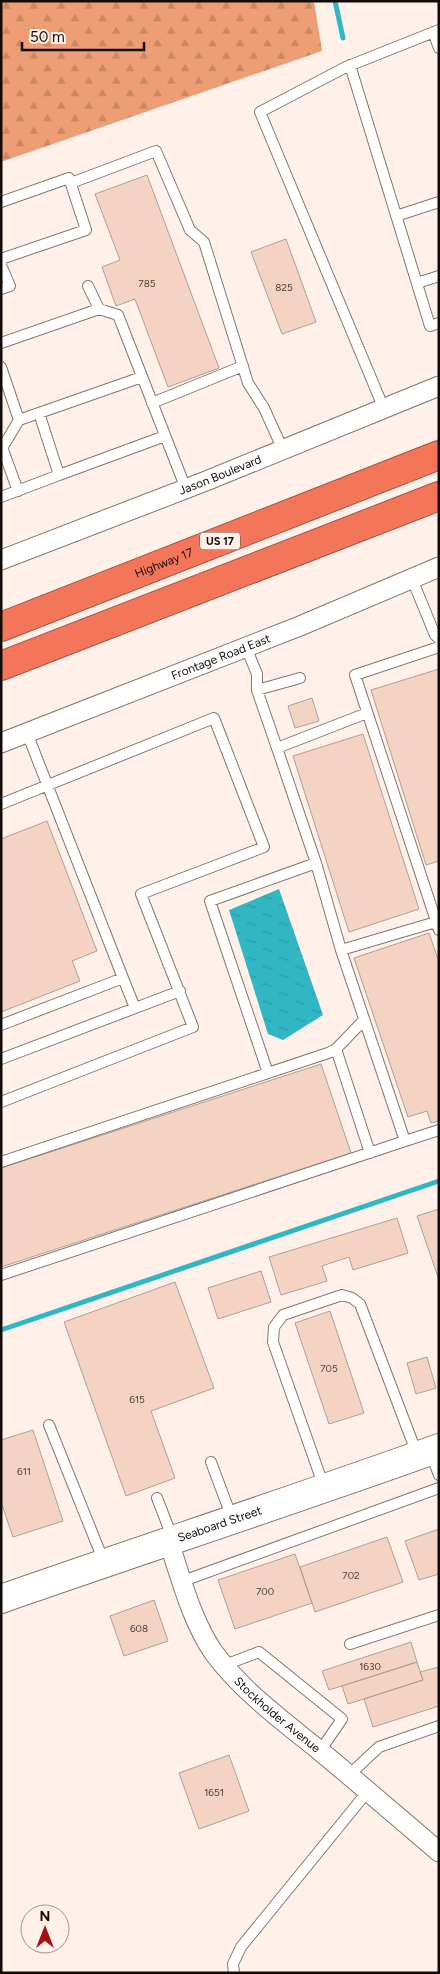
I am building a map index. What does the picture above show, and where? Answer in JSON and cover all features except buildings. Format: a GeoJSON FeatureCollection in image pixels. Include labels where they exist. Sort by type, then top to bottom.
{"type":"FeatureCollection","features":[{"type":"Feature","properties":{"kind":"highway","name":"Highway 17"},"geometry":{"type":"LineString","coordinates":[[1,627],[439,455]]}},
{"type":"Feature","properties":{"kind":"highway"},"geometry":{"type":"LineString","coordinates":[[1,666],[439,496]]}},
{"type":"Feature","properties":{"kind":"street","name":"Jason Boulevard"},"geometry":{"type":"LineString","coordinates":[[1,560],[186,489],[439,386]]}},
{"type":"Feature","properties":{"kind":"street","name":"Frontage Road East"},"geometry":{"type":"LineString","coordinates":[[1,743],[246,647],[439,567]]}},
{"type":"Feature","properties":{"kind":"street","name":"Seaboard Street"},"geometry":{"type":"LineString","coordinates":[[1,1599],[170,1539],[431,1457]]}},
{"type":"Feature","properties":{"kind":"street","name":"Stockholder Avenue"},"geometry":{"type":"LineString","coordinates":[[170,1539],[198,1623],[214,1652],[225,1665],[267,1708],[439,1852]]}},
{"type":"Feature","properties":{"kind":"lane"},"geometry":{"type":"LineString","coordinates":[[384,409],[260,112],[350,65],[436,31],[439,48]]}},
{"type":"Feature","properties":{"kind":"lane"},"geometry":{"type":"LineString","coordinates":[[350,65],[430,326],[439,323]]}},
{"type":"Feature","properties":{"kind":"lane"},"geometry":{"type":"LineString","coordinates":[[71,183],[156,151],[190,230],[204,242],[248,383],[264,408],[283,450]]}},
{"type":"Feature","properties":{"kind":"lane"},"geometry":{"type":"LineString","coordinates":[[1,202],[69,178],[86,230],[1,259]]}},
{"type":"Feature","properties":{"kind":"lane"},"geometry":{"type":"LineString","coordinates":[[396,216],[439,202]]}},
{"type":"Feature","properties":{"kind":"lane"},"geometry":{"type":"LineString","coordinates":[[1,265],[10,286],[1,289]]}},
{"type":"Feature","properties":{"kind":"lane"},"geometry":{"type":"LineString","coordinates":[[417,283],[439,276]]}},
{"type":"Feature","properties":{"kind":"lane"},"geometry":{"type":"LineString","coordinates":[[88,286],[99,309]]}},
{"type":"Feature","properties":{"kind":"lane"},"geometry":{"type":"LineString","coordinates":[[1,343],[99,309],[118,315],[186,489]]}},
{"type":"Feature","properties":{"kind":"lane"},"geometry":{"type":"LineString","coordinates":[[152,403],[243,366]]}},
{"type":"Feature","properties":{"kind":"lane"},"geometry":{"type":"LineString","coordinates":[[1,367],[19,420]]}},
{"type":"Feature","properties":{"kind":"lane"},"geometry":{"type":"LineString","coordinates":[[18,491],[2,450],[19,420],[142,377]]}},
{"type":"Feature","properties":{"kind":"lane"},"geometry":{"type":"LineString","coordinates":[[39,413],[59,475]]}},
{"type":"Feature","properties":{"kind":"lane"},"geometry":{"type":"LineString","coordinates":[[1,497],[166,436]]}},
{"type":"Feature","properties":{"kind":"lane"},"geometry":{"type":"LineString","coordinates":[[412,579],[434,635],[439,639]]}},
{"type":"Feature","properties":{"kind":"lane"},"geometry":{"type":"LineString","coordinates":[[246,647],[257,674],[257,690],[316,863],[341,950],[405,1141]]}},
{"type":"Feature","properties":{"kind":"lane"},"geometry":{"type":"LineString","coordinates":[[341,950],[437,926],[434,901],[355,676],[439,647]]}},
{"type":"Feature","properties":{"kind":"lane"},"geometry":{"type":"LineString","coordinates":[[257,690],[300,678]]}},
{"type":"Feature","properties":{"kind":"lane"},"geometry":{"type":"LineString","coordinates":[[277,748],[368,713]]}},
{"type":"Feature","properties":{"kind":"lane"},"geometry":{"type":"LineString","coordinates":[[1,804],[214,718],[264,847],[141,894],[193,1027],[1,1102]]}},
{"type":"Feature","properties":{"kind":"lane"},"geometry":{"type":"LineString","coordinates":[[27,733],[135,1008]]}},
{"type":"Feature","properties":{"kind":"lane"},"geometry":{"type":"LineString","coordinates":[[268,1073],[210,901],[316,863]]}},
{"type":"Feature","properties":{"kind":"lane"},"geometry":{"type":"LineString","coordinates":[[1,1025],[123,978]]}},
{"type":"Feature","properties":{"kind":"lane"},"geometry":{"type":"LineString","coordinates":[[1,1059],[180,991]]}},
{"type":"Feature","properties":{"kind":"lane"},"geometry":{"type":"LineString","coordinates":[[1,1162],[336,1049],[364,1020]]}},
{"type":"Feature","properties":{"kind":"lane"},"geometry":{"type":"LineString","coordinates":[[336,1049],[370,1153]]}},
{"type":"Feature","properties":{"kind":"lane"},"geometry":{"type":"LineString","coordinates":[[1,1275],[439,1130]]}},
{"type":"Feature","properties":{"kind":"lane"},"geometry":{"type":"LineString","coordinates":[[325,1489],[273,1342],[274,1327],[283,1315],[342,1295],[352,1298],[360,1304],[431,1457]]}},
{"type":"Feature","properties":{"kind":"lane"},"geometry":{"type":"LineString","coordinates":[[49,1425],[104,1563]]}},
{"type":"Feature","properties":{"kind":"lane"},"geometry":{"type":"LineString","coordinates":[[211,1462],[232,1519]]}},
{"type":"Feature","properties":{"kind":"lane"},"geometry":{"type":"LineString","coordinates":[[183,1581],[439,1488]]}},
{"type":"Feature","properties":{"kind":"lane"},"geometry":{"type":"LineString","coordinates":[[158,1498],[170,1539]]}},
{"type":"Feature","properties":{"kind":"lane"},"geometry":{"type":"LineString","coordinates":[[350,1644],[439,1616]]}},
{"type":"Feature","properties":{"kind":"lane"},"geometry":{"type":"LineString","coordinates":[[225,1665],[259,1652],[342,1719],[320,1751]]}},
{"type":"Feature","properties":{"kind":"lane"},"geometry":{"type":"LineString","coordinates":[[349,1775],[379,1747],[439,1726]]}},
{"type":"Feature","properties":{"kind":"lane"},"geometry":{"type":"LineString","coordinates":[[234,1973],[233,1964],[241,1947],[368,1791]]}},
{"type":"Feature","properties":{"kind":"green space"},"geometry":{"type":"Polygon","coordinates":[[[1,1],[314,1],[322,51],[1,162],[1,1]]]}},
{"type":"Feature","properties":{"kind":"water"},"geometry":{"type":"Polygon","coordinates":[[[279,889],[323,1015],[283,1040],[268,1034],[229,910],[279,889]]]}},
{"type":"Feature","properties":{"kind":"waterway"},"geometry":{"type":"LineString","coordinates":[[335,1],[343,38]]}},
{"type":"Feature","properties":{"kind":"waterway"},"geometry":{"type":"LineString","coordinates":[[1,1330],[439,1181]]}}]}
